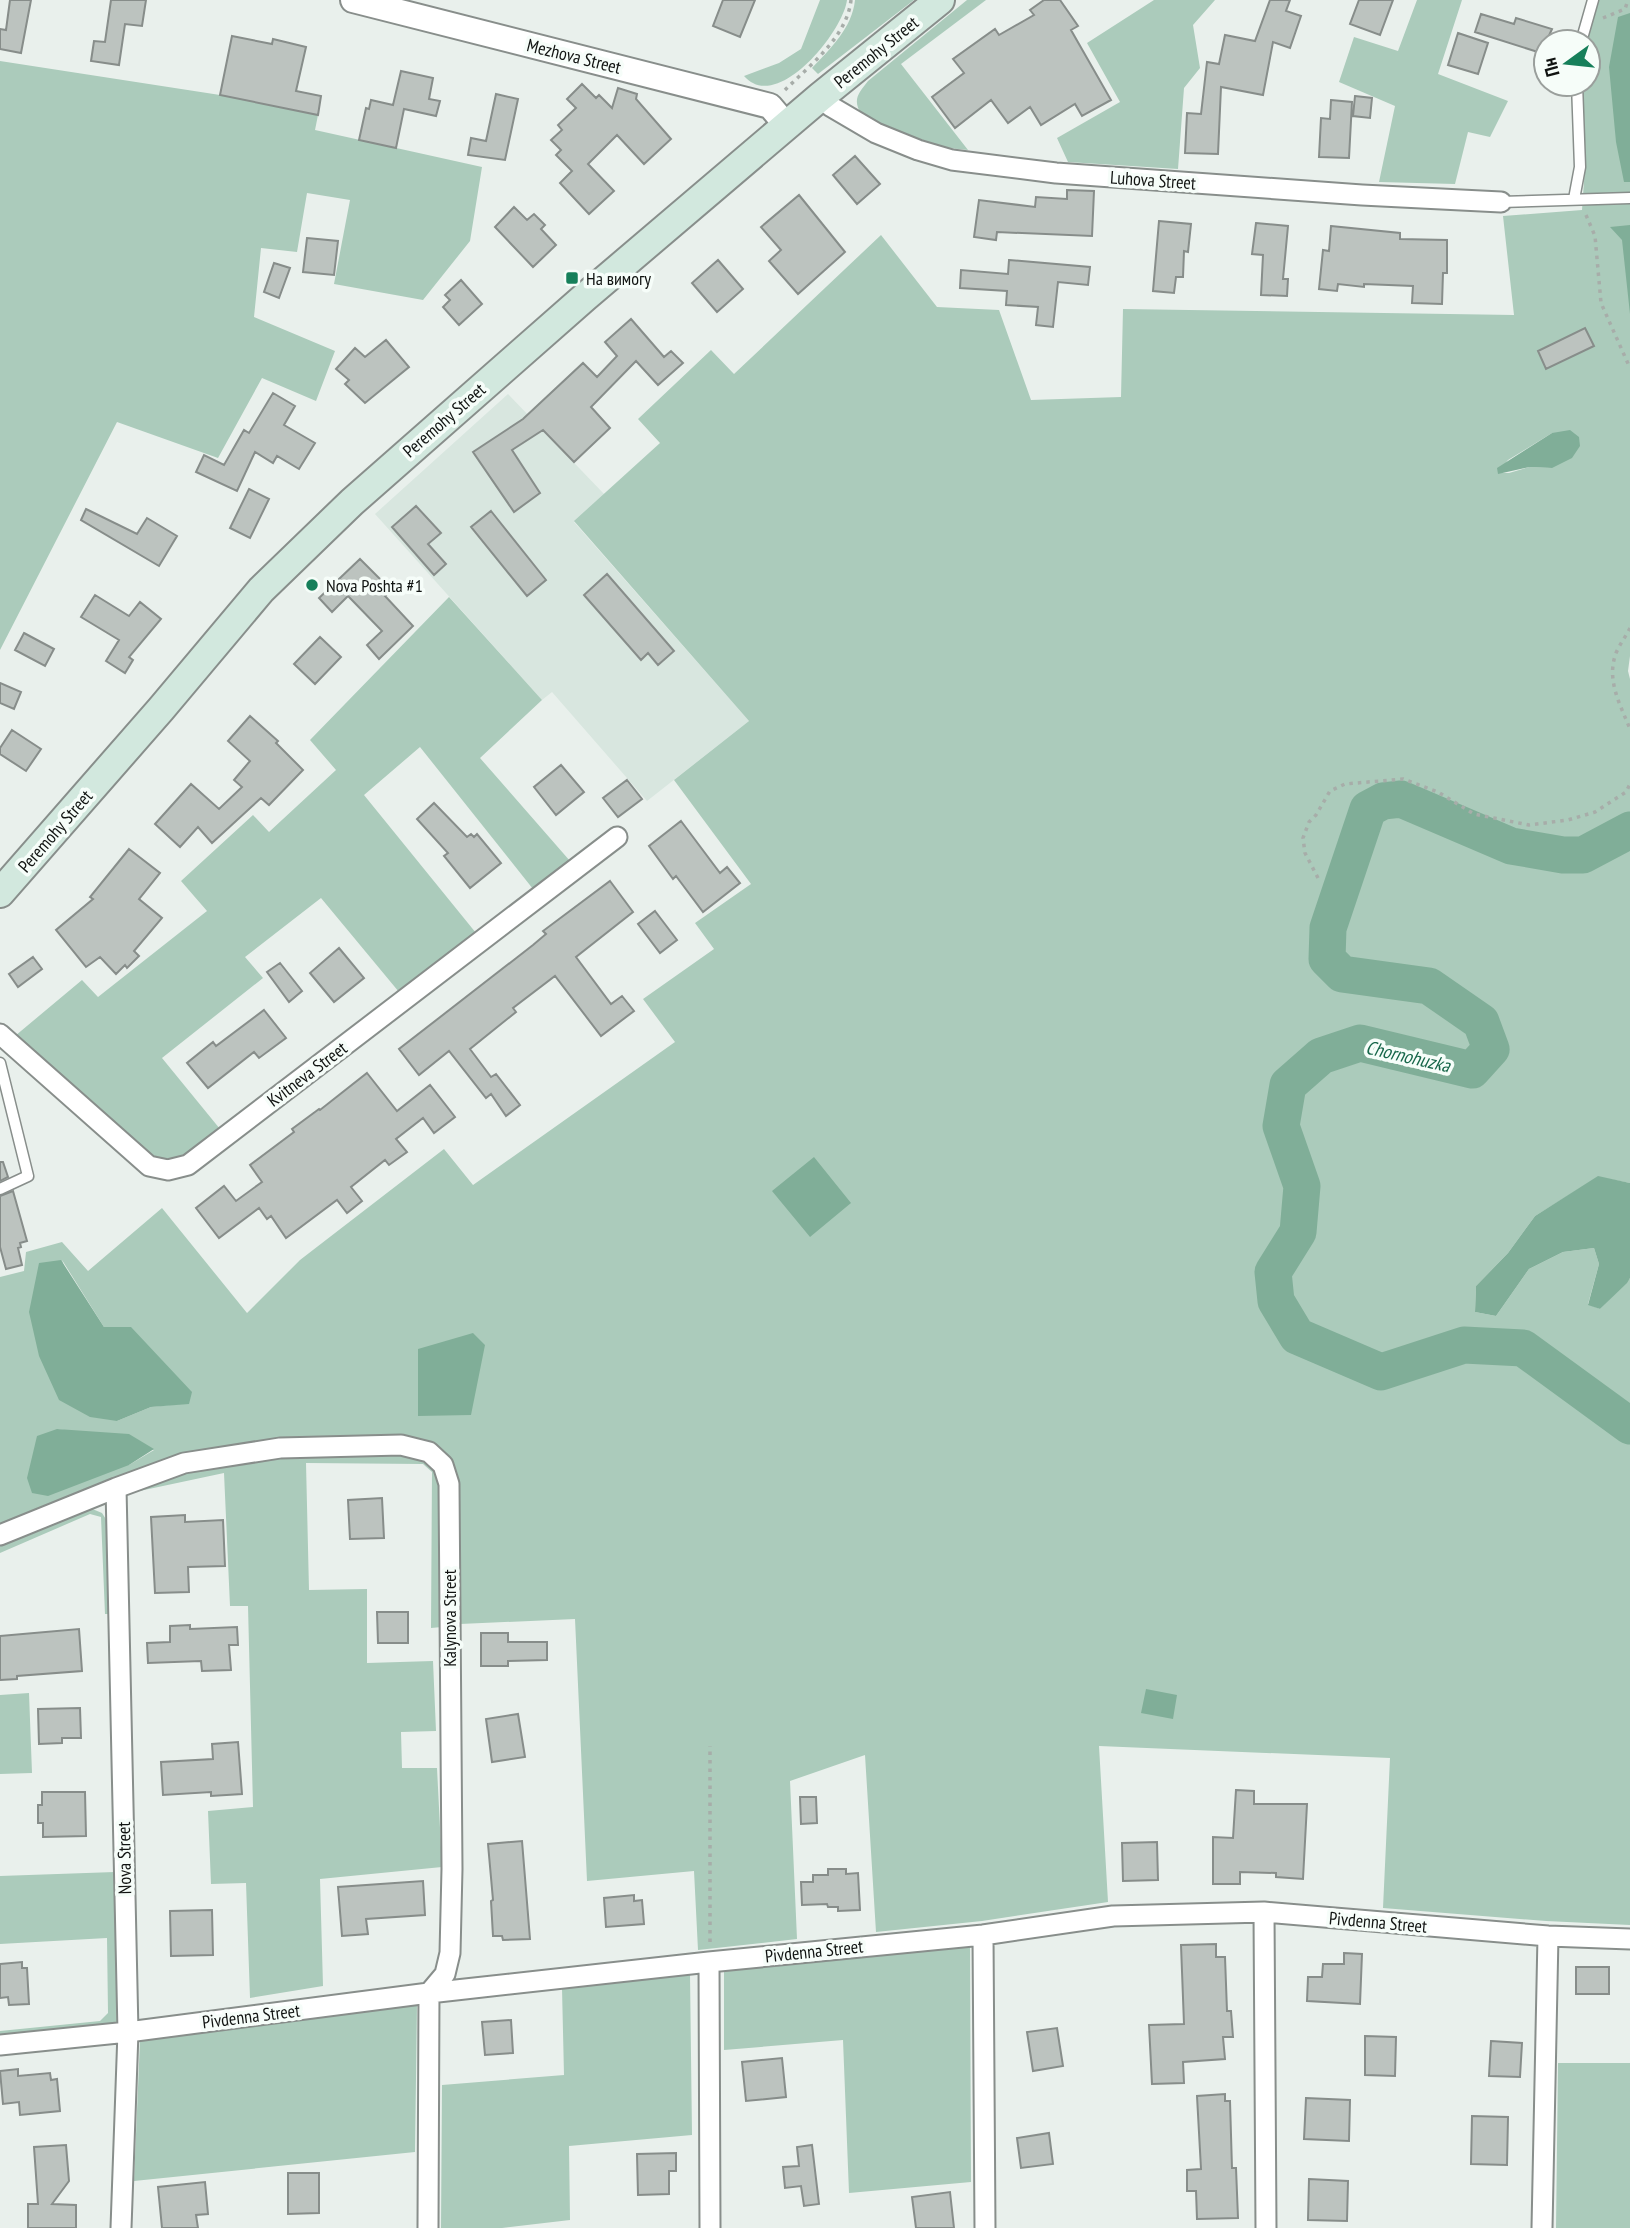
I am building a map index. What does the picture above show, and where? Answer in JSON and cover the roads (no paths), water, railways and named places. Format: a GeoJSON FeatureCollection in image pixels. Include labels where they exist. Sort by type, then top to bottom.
{"type":"FeatureCollection","features":[{"type":"Feature","properties":{"kind":"main road","name":"Peremohy Street"},"geometry":{"type":"LineString","coordinates":[[0,893],[261,590],[352,502],[575,305],[778,116],[820,97],[940,0]]}},
{"type":"Feature","properties":{"kind":"street","name":"Mezhova Street"},"geometry":{"type":"LineString","coordinates":[[354,0],[778,116]]}},
{"type":"Feature","properties":{"kind":"street","name":"Luhova Street"},"geometry":{"type":"LineString","coordinates":[[820,97],[830,106],[876,133],[918,150],[953,160],[1084,175],[1501,202]]}},
{"type":"Feature","properties":{"kind":"street","name":"Kvitneva Street"},"geometry":{"type":"LineString","coordinates":[[0,1034],[149,1166],[169,1170],[188,1165],[617,837]]}},
{"type":"Feature","properties":{"kind":"street","name":"Kalynova Street"},"geometry":{"type":"LineString","coordinates":[[0,1535],[184,1463],[280,1448],[401,1446],[429,1452],[443,1465],[449,1484],[452,1883],[450,1953],[445,1974],[429,1993]]}},
{"type":"Feature","properties":{"kind":"street","name":"Nova Street"},"geometry":{"type":"LineString","coordinates":[[116,1488],[128,2032],[121,2228]]}},
{"type":"Feature","properties":{"kind":"street","name":"Pivdenna Street"},"geometry":{"type":"LineString","coordinates":[[0,2045],[128,2032],[429,1993],[983,1934],[1113,1916],[1264,1912],[1548,1936],[1630,1939]]}},
{"type":"Feature","properties":{"kind":"street"},"geometry":{"type":"LineString","coordinates":[[1264,1912],[1266,2228]]}},
{"type":"Feature","properties":{"kind":"street"},"geometry":{"type":"LineString","coordinates":[[983,1934],[985,2228]]}},
{"type":"Feature","properties":{"kind":"street"},"geometry":{"type":"LineString","coordinates":[[1542,2228],[1548,1936]]}},
{"type":"Feature","properties":{"kind":"street"},"geometry":{"type":"LineString","coordinates":[[709,1962],[710,2228]]}},
{"type":"Feature","properties":{"kind":"street"},"geometry":{"type":"LineString","coordinates":[[428,2228],[429,1993]]}},
{"type":"Feature","properties":{"kind":"lane"},"geometry":{"type":"LineString","coordinates":[[1585,28],[1592,0]]}},
{"type":"Feature","properties":{"kind":"lane"},"geometry":{"type":"LineString","coordinates":[[1574,199],[1580,167],[1578,98]]}},
{"type":"Feature","properties":{"kind":"lane"},"geometry":{"type":"LineString","coordinates":[[1501,202],[1630,198]]}},
{"type":"Feature","properties":{"kind":"lane"},"geometry":{"type":"LineString","coordinates":[[0,1063],[28,1176],[0,1189]]}},
{"type":"Feature","properties":{"kind":"waterway","name":"Chornohuzka"},"geometry":{"type":"LineString","coordinates":[[1630,830],[1583,855],[1563,855],[1511,846],[1401,799],[1383,801],[1368,809],[1328,928],[1327,959],[1342,974],[1429,986],[1481,1022],[1491,1049],[1472,1070],[1360,1043],[1321,1056],[1288,1085],[1281,1126],[1302,1186],[1298,1232],[1273,1272],[1276,1301],[1297,1336],[1381,1372],[1464,1345],[1523,1348],[1630,1426]]}},
{"type":"Feature","properties":{"kind":"place","name":"На вимогу"},"geometry":{"type":"Point","coordinates":[572,278]}},
{"type":"Feature","properties":{"kind":"place","name":"Nova Poshta #1"},"geometry":{"type":"Point","coordinates":[312,585]}}]}
